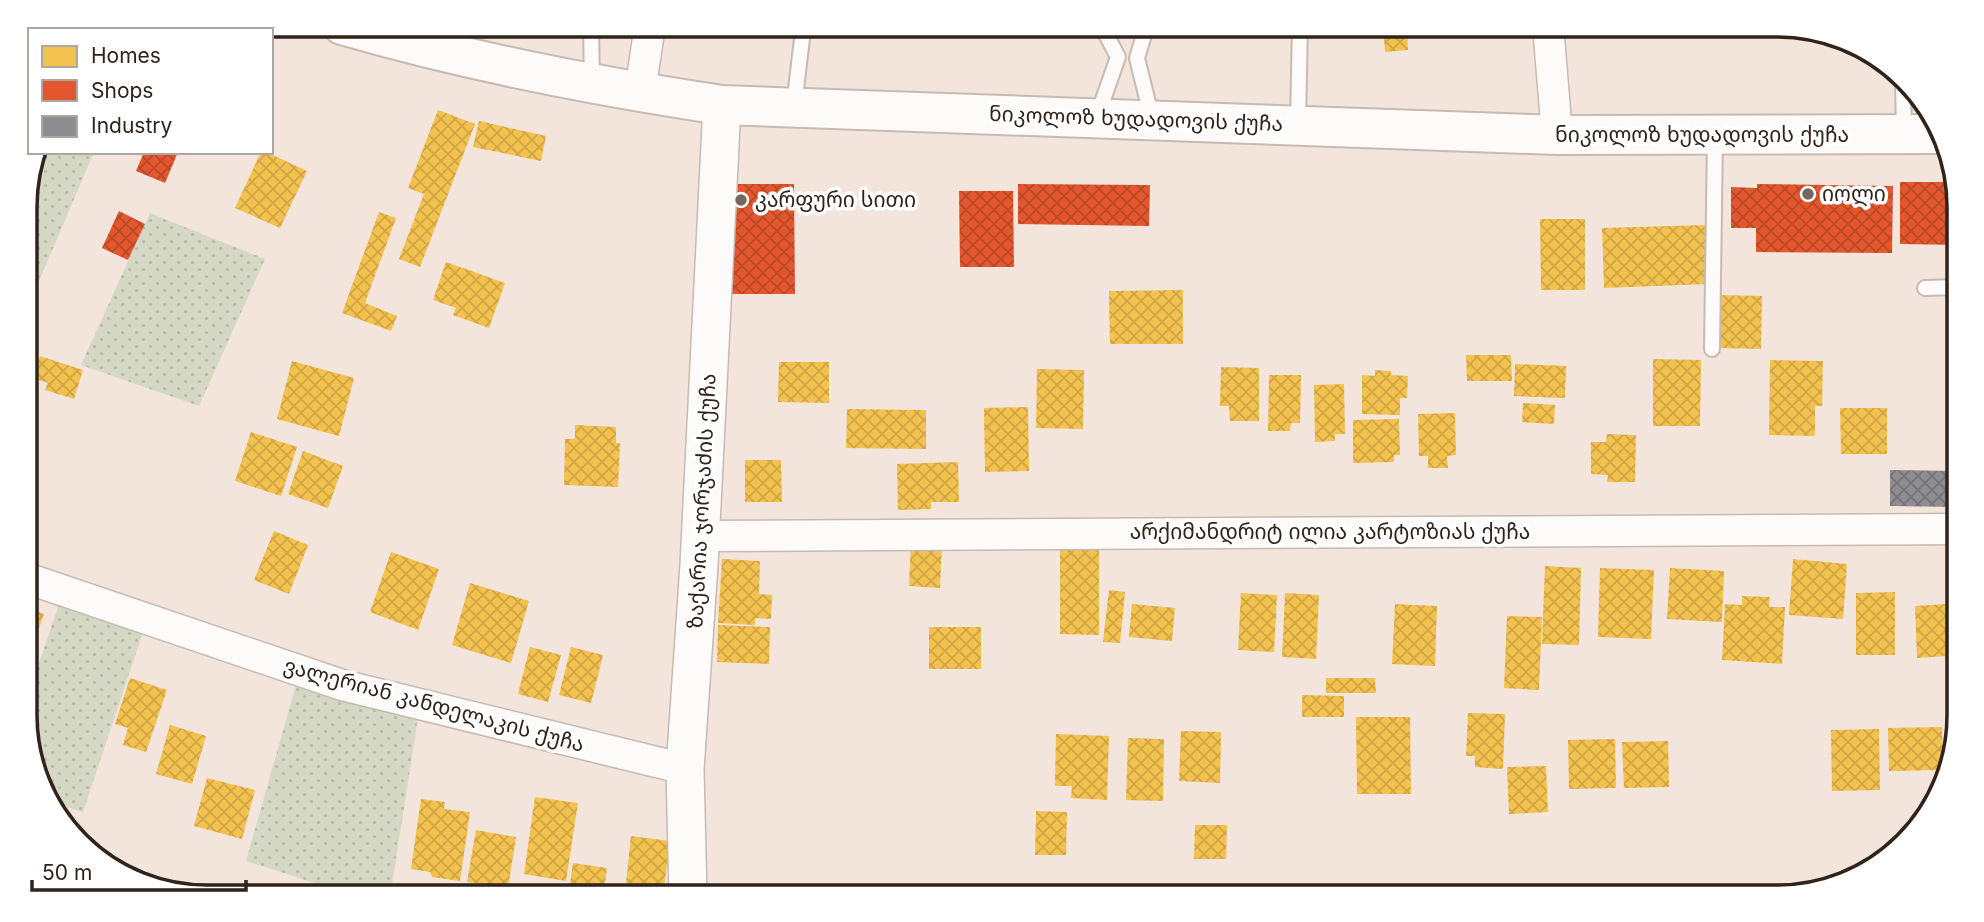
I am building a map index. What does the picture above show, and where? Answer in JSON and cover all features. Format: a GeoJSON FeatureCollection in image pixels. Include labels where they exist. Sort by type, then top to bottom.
{"type":"FeatureCollection","features":[{"type":"Feature","properties":{"kind":"main road","name":"ნიკოლოზ ხუდადოვის ქუჩა"},"geometry":{"type":"LineString","coordinates":[[383,37],[592,84],[722,104],[1557,135],[1921,134]]}},
{"type":"Feature","properties":{"kind":"street"},"geometry":{"type":"LineString","coordinates":[[640,92],[648,37]]}},
{"type":"Feature","properties":{"kind":"street"},"geometry":{"type":"LineString","coordinates":[[1549,37],[1557,135]]}},
{"type":"Feature","properties":{"kind":"street","name":"ზაქარია ჯორჯაძის ქუჩა"},"geometry":{"type":"LineString","coordinates":[[688,885],[685,769],[701,536],[722,104]]}},
{"type":"Feature","properties":{"kind":"street","name":"არქიმანდრიტ ილია კარტოზიას ქუჩა"},"geometry":{"type":"LineString","coordinates":[[701,536],[1947,528]]}},
{"type":"Feature","properties":{"kind":"street","name":"ვალერიან კანდელაკის ქუჩა"},"geometry":{"type":"LineString","coordinates":[[37,582],[342,685],[685,769]]}},
{"type":"Feature","properties":{"kind":"lane"},"geometry":{"type":"LineString","coordinates":[[591,37],[592,84]]}},
{"type":"Feature","properties":{"kind":"lane"},"geometry":{"type":"LineString","coordinates":[[794,107],[802,37]]}},
{"type":"Feature","properties":{"kind":"lane"},"geometry":{"type":"LineString","coordinates":[[1096,118],[1118,57],[1108,37]]}},
{"type":"Feature","properties":{"kind":"lane"},"geometry":{"type":"LineString","coordinates":[[1143,37],[1137,58],[1152,120]]}},
{"type":"Feature","properties":{"kind":"lane"},"geometry":{"type":"LineString","coordinates":[[1298,124],[1300,37]]}},
{"type":"Feature","properties":{"kind":"lane"},"geometry":{"type":"LineString","coordinates":[[1909,100],[1921,134]]}},
{"type":"Feature","properties":{"kind":"lane"},"geometry":{"type":"LineString","coordinates":[[1712,349],[1715,136]]}},
{"type":"Feature","properties":{"kind":"lane"},"geometry":{"type":"LineString","coordinates":[[1925,288],[1947,287]]}},
{"type":"Feature","properties":{"kind":"green space"},"geometry":{"type":"Polygon","coordinates":[[[46,154],[93,154],[37,286],[37,195],[46,154]]]}},
{"type":"Feature","properties":{"kind":"green space"},"geometry":{"type":"Polygon","coordinates":[[[150,213],[265,259],[199,406],[81,365],[150,213]]]}},
{"type":"Feature","properties":{"kind":"green space"},"geometry":{"type":"Polygon","coordinates":[[[59,604],[143,632],[83,812],[63,806],[43,759],[38,738],[37,669],[59,604]]]}},
{"type":"Feature","properties":{"kind":"green space"},"geometry":{"type":"Polygon","coordinates":[[[296,685],[418,718],[392,885],[321,885],[246,861],[296,685]]]}},
{"type":"Feature","properties":{"kind":"building: Homes"},"geometry":{"type":"Polygon","coordinates":[[[1384,37],[1407,37],[1408,50],[1385,52],[1384,37]]]}},
{"type":"Feature","properties":{"kind":"building: Homes"},"geometry":{"type":"Polygon","coordinates":[[[438,110],[475,124],[420,267],[399,259],[424,194],[408,188],[438,110]]]}},
{"type":"Feature","properties":{"kind":"building: Homes"},"geometry":{"type":"Polygon","coordinates":[[[479,121],[546,136],[541,161],[473,147],[479,121]]]}},
{"type":"Feature","properties":{"kind":"building: Homes"},"geometry":{"type":"Polygon","coordinates":[[[260,154],[270,154],[307,171],[280,228],[235,208],[260,154]]]}},
{"type":"Feature","properties":{"kind":"building: Homes"},"geometry":{"type":"Polygon","coordinates":[[[379,212],[396,218],[365,303],[397,316],[391,331],[342,313],[379,212]]]}},
{"type":"Feature","properties":{"kind":"building: Homes"},"geometry":{"type":"Polygon","coordinates":[[[1540,219],[1585,219],[1585,290],[1541,290],[1540,219]]]}},
{"type":"Feature","properties":{"kind":"building: Homes"},"geometry":{"type":"Polygon","coordinates":[[[1705,225],[1708,284],[1604,288],[1602,228],[1705,225]]]}},
{"type":"Feature","properties":{"kind":"building: Homes"},"geometry":{"type":"Polygon","coordinates":[[[446,262],[505,283],[489,328],[453,315],[456,308],[433,300],[446,262]]]}},
{"type":"Feature","properties":{"kind":"building: Homes"},"geometry":{"type":"Polygon","coordinates":[[[1183,290],[1183,344],[1110,344],[1109,291],[1183,290]]]}},
{"type":"Feature","properties":{"kind":"building: Homes"},"geometry":{"type":"Polygon","coordinates":[[[1719,295],[1762,296],[1761,349],[1719,348],[1719,295]]]}},
{"type":"Feature","properties":{"kind":"building: Homes"},"geometry":{"type":"Polygon","coordinates":[[[1466,355],[1511,355],[1512,381],[1467,381],[1466,355]]]}},
{"type":"Feature","properties":{"kind":"building: Homes"},"geometry":{"type":"Polygon","coordinates":[[[40,356],[83,370],[74,399],[45,390],[48,383],[37,379],[40,356]]]}},
{"type":"Feature","properties":{"kind":"building: Homes"},"geometry":{"type":"Polygon","coordinates":[[[1653,359],[1701,360],[1700,426],[1653,426],[1653,359]]]}},
{"type":"Feature","properties":{"kind":"building: Homes"},"geometry":{"type":"Polygon","coordinates":[[[1770,360],[1823,361],[1822,406],[1815,406],[1815,436],[1769,435],[1770,360]]]}},
{"type":"Feature","properties":{"kind":"building: Homes"},"geometry":{"type":"Polygon","coordinates":[[[292,361],[354,378],[339,436],[277,419],[292,361]]]}},
{"type":"Feature","properties":{"kind":"building: Homes"},"geometry":{"type":"Polygon","coordinates":[[[779,362],[829,362],[829,403],[778,402],[779,362]]]}},
{"type":"Feature","properties":{"kind":"building: Homes"},"geometry":{"type":"Polygon","coordinates":[[[1515,364],[1566,366],[1565,398],[1514,396],[1515,364]]]}},
{"type":"Feature","properties":{"kind":"building: Homes"},"geometry":{"type":"Polygon","coordinates":[[[1221,367],[1259,368],[1259,421],[1230,421],[1229,406],[1220,406],[1221,367]]]}},
{"type":"Feature","properties":{"kind":"building: Homes"},"geometry":{"type":"Polygon","coordinates":[[[1037,369],[1084,370],[1083,429],[1036,428],[1037,369]]]}},
{"type":"Feature","properties":{"kind":"building: Homes"},"geometry":{"type":"Polygon","coordinates":[[[1375,370],[1408,376],[1407,398],[1400,398],[1400,415],[1362,414],[1362,375],[1375,376],[1375,370]]]}},
{"type":"Feature","properties":{"kind":"building: Homes"},"geometry":{"type":"Polygon","coordinates":[[[1269,375],[1301,375],[1300,423],[1291,423],[1290,431],[1268,431],[1269,375]]]}},
{"type":"Feature","properties":{"kind":"building: Homes"},"geometry":{"type":"Polygon","coordinates":[[[1344,384],[1345,434],[1335,434],[1335,441],[1315,442],[1314,385],[1344,384]]]}},
{"type":"Feature","properties":{"kind":"building: Homes"},"geometry":{"type":"Polygon","coordinates":[[[1523,403],[1555,405],[1554,424],[1522,422],[1523,403]]]}},
{"type":"Feature","properties":{"kind":"building: Homes"},"geometry":{"type":"Polygon","coordinates":[[[1028,407],[1029,471],[985,472],[984,408],[1028,407]]]}},
{"type":"Feature","properties":{"kind":"building: Homes"},"geometry":{"type":"Polygon","coordinates":[[[1840,408],[1887,408],[1887,454],[1841,454],[1840,408]]]}},
{"type":"Feature","properties":{"kind":"building: Homes"},"geometry":{"type":"Polygon","coordinates":[[[847,409],[926,410],[926,449],[846,448],[847,409]]]}},
{"type":"Feature","properties":{"kind":"building: Homes"},"geometry":{"type":"Polygon","coordinates":[[[1455,413],[1456,455],[1447,456],[1448,468],[1428,468],[1428,456],[1419,456],[1418,414],[1455,413]]]}},
{"type":"Feature","properties":{"kind":"building: Homes"},"geometry":{"type":"Polygon","coordinates":[[[1399,419],[1400,455],[1394,455],[1394,462],[1353,463],[1353,420],[1399,419]]]}},
{"type":"Feature","properties":{"kind":"building: Homes"},"geometry":{"type":"Polygon","coordinates":[[[575,425],[616,427],[616,443],[620,443],[618,487],[564,485],[565,439],[575,439],[575,425]]]}},
{"type":"Feature","properties":{"kind":"building: Homes"},"geometry":{"type":"Polygon","coordinates":[[[251,432],[297,447],[281,496],[235,481],[251,432]]]}},
{"type":"Feature","properties":{"kind":"building: Homes"},"geometry":{"type":"Polygon","coordinates":[[[1607,434],[1636,435],[1635,482],[1607,482],[1608,475],[1591,474],[1591,442],[1606,442],[1607,434]]]}},
{"type":"Feature","properties":{"kind":"building: Homes"},"geometry":{"type":"Polygon","coordinates":[[[303,451],[343,466],[328,508],[288,494],[303,451]]]}},
{"type":"Feature","properties":{"kind":"building: Homes"},"geometry":{"type":"Polygon","coordinates":[[[745,460],[781,460],[782,502],[745,502],[745,460]]]}},
{"type":"Feature","properties":{"kind":"building: Homes"},"geometry":{"type":"Polygon","coordinates":[[[958,462],[959,502],[931,502],[931,509],[898,510],[897,464],[958,462]]]}},
{"type":"Feature","properties":{"kind":"building: Homes"},"geometry":{"type":"Polygon","coordinates":[[[274,531],[308,545],[289,594],[254,580],[274,531]]]}},
{"type":"Feature","properties":{"kind":"building: Homes"},"geometry":{"type":"Polygon","coordinates":[[[911,541],[942,543],[940,588],[909,586],[911,541]]]}},
{"type":"Feature","properties":{"kind":"building: Homes"},"geometry":{"type":"Polygon","coordinates":[[[1099,548],[1099,635],[1060,634],[1060,549],[1099,548]]]}},
{"type":"Feature","properties":{"kind":"building: Homes"},"geometry":{"type":"Polygon","coordinates":[[[391,552],[439,569],[418,630],[370,612],[391,552]]]}},
{"type":"Feature","properties":{"kind":"building: Homes"},"geometry":{"type":"Polygon","coordinates":[[[722,559],[760,561],[759,594],[772,595],[771,619],[755,618],[755,625],[718,623],[722,559]]]}},
{"type":"Feature","properties":{"kind":"building: Homes"},"geometry":{"type":"Polygon","coordinates":[[[1793,559],[1847,564],[1843,619],[1789,615],[1793,559]]]}},
{"type":"Feature","properties":{"kind":"building: Homes"},"geometry":{"type":"Polygon","coordinates":[[[1545,566],[1581,568],[1579,645],[1542,644],[1545,566]]]}},
{"type":"Feature","properties":{"kind":"building: Homes"},"geometry":{"type":"Polygon","coordinates":[[[1600,568],[1654,570],[1651,639],[1598,637],[1600,568]]]}},
{"type":"Feature","properties":{"kind":"building: Homes"},"geometry":{"type":"Polygon","coordinates":[[[1670,568],[1724,571],[1722,622],[1667,619],[1670,568]]]}},
{"type":"Feature","properties":{"kind":"building: Homes"},"geometry":{"type":"Polygon","coordinates":[[[470,583],[529,601],[511,663],[452,645],[470,583]]]}},
{"type":"Feature","properties":{"kind":"building: Homes"},"geometry":{"type":"Polygon","coordinates":[[[1109,590],[1125,592],[1120,643],[1103,642],[1109,590]]]}},
{"type":"Feature","properties":{"kind":"building: Homes"},"geometry":{"type":"Polygon","coordinates":[[[1895,592],[1895,655],[1856,655],[1856,593],[1895,592]]]}},
{"type":"Feature","properties":{"kind":"building: Homes"},"geometry":{"type":"Polygon","coordinates":[[[1241,593],[1277,595],[1274,652],[1238,650],[1241,593]]]}},
{"type":"Feature","properties":{"kind":"building: Homes"},"geometry":{"type":"Polygon","coordinates":[[[1285,593],[1319,595],[1316,659],[1282,657],[1285,593]]]}},
{"type":"Feature","properties":{"kind":"building: Homes"},"geometry":{"type":"Polygon","coordinates":[[[1742,596],[1770,597],[1769,607],[1785,607],[1782,664],[1722,660],[1725,604],[1742,605],[1742,596]]]}},
{"type":"Feature","properties":{"kind":"building: Homes"},"geometry":{"type":"Polygon","coordinates":[[[1132,604],[1175,608],[1172,641],[1129,637],[1132,604]]]}},
{"type":"Feature","properties":{"kind":"building: Homes"},"geometry":{"type":"Polygon","coordinates":[[[1395,604],[1437,606],[1435,666],[1392,664],[1395,604]]]}},
{"type":"Feature","properties":{"kind":"building: Homes"},"geometry":{"type":"Polygon","coordinates":[[[1946,604],[1947,656],[1917,658],[1915,606],[1946,604]]]}},
{"type":"Feature","properties":{"kind":"building: Homes"},"geometry":{"type":"Polygon","coordinates":[[[37,611],[44,614],[37,634],[37,611]]]}},
{"type":"Feature","properties":{"kind":"building: Homes"},"geometry":{"type":"Polygon","coordinates":[[[1507,616],[1542,617],[1539,690],[1504,688],[1507,616]]]}},
{"type":"Feature","properties":{"kind":"building: Homes"},"geometry":{"type":"Polygon","coordinates":[[[718,625],[770,627],[769,664],[717,662],[718,625]]]}},
{"type":"Feature","properties":{"kind":"building: Homes"},"geometry":{"type":"Polygon","coordinates":[[[929,627],[981,627],[981,669],[929,669],[929,627]]]}},
{"type":"Feature","properties":{"kind":"building: Homes"},"geometry":{"type":"Polygon","coordinates":[[[530,647],[561,655],[548,702],[518,694],[530,647]]]}},
{"type":"Feature","properties":{"kind":"building: Homes"},"geometry":{"type":"Polygon","coordinates":[[[571,647],[603,655],[591,703],[559,695],[571,647]]]}},
{"type":"Feature","properties":{"kind":"building: Homes"},"geometry":{"type":"Polygon","coordinates":[[[130,678],[167,690],[146,752],[123,745],[128,728],[115,724],[130,678]]]}},
{"type":"Feature","properties":{"kind":"building: Homes"},"geometry":{"type":"Polygon","coordinates":[[[1326,678],[1375,678],[1376,693],[1326,693],[1326,678]]]}},
{"type":"Feature","properties":{"kind":"building: Homes"},"geometry":{"type":"Polygon","coordinates":[[[1302,695],[1344,696],[1344,717],[1302,717],[1302,695]]]}},
{"type":"Feature","properties":{"kind":"building: Homes"},"geometry":{"type":"Polygon","coordinates":[[[1468,713],[1505,714],[1503,769],[1475,767],[1475,756],[1466,756],[1468,713]]]}},
{"type":"Feature","properties":{"kind":"building: Homes"},"geometry":{"type":"Polygon","coordinates":[[[1356,717],[1410,717],[1411,794],[1357,794],[1356,717]]]}},
{"type":"Feature","properties":{"kind":"building: Homes"},"geometry":{"type":"Polygon","coordinates":[[[170,725],[206,736],[192,784],[156,774],[170,725]]]}},
{"type":"Feature","properties":{"kind":"building: Homes"},"geometry":{"type":"Polygon","coordinates":[[[1942,727],[1943,754],[1938,770],[1889,771],[1888,728],[1942,727]]]}},
{"type":"Feature","properties":{"kind":"building: Homes"},"geometry":{"type":"Polygon","coordinates":[[[1879,729],[1880,790],[1832,791],[1831,730],[1879,729]]]}},
{"type":"Feature","properties":{"kind":"building: Homes"},"geometry":{"type":"Polygon","coordinates":[[[1181,731],[1221,732],[1220,783],[1179,781],[1181,731]]]}},
{"type":"Feature","properties":{"kind":"building: Homes"},"geometry":{"type":"Polygon","coordinates":[[[1056,734],[1109,736],[1107,800],[1071,798],[1072,786],[1055,786],[1056,734]]]}},
{"type":"Feature","properties":{"kind":"building: Homes"},"geometry":{"type":"Polygon","coordinates":[[[1128,738],[1164,739],[1163,801],[1126,800],[1128,738]]]}},
{"type":"Feature","properties":{"kind":"building: Homes"},"geometry":{"type":"Polygon","coordinates":[[[1615,739],[1616,788],[1569,789],[1568,740],[1615,739]]]}},
{"type":"Feature","properties":{"kind":"building: Homes"},"geometry":{"type":"Polygon","coordinates":[[[1668,741],[1669,787],[1624,788],[1622,742],[1668,741]]]}},
{"type":"Feature","properties":{"kind":"building: Homes"},"geometry":{"type":"Polygon","coordinates":[[[1546,766],[1548,812],[1509,814],[1507,767],[1546,766]]]}},
{"type":"Feature","properties":{"kind":"building: Homes"},"geometry":{"type":"Polygon","coordinates":[[[207,778],[255,790],[242,839],[194,826],[207,778]]]}},
{"type":"Feature","properties":{"kind":"building: Homes"},"geometry":{"type":"Polygon","coordinates":[[[535,797],[578,803],[566,881],[524,874],[535,797]]]}},
{"type":"Feature","properties":{"kind":"building: Homes"},"geometry":{"type":"Polygon","coordinates":[[[421,799],[445,802],[444,809],[470,812],[460,881],[432,877],[430,872],[411,869],[421,799]]]}},
{"type":"Feature","properties":{"kind":"building: Homes"},"geometry":{"type":"Polygon","coordinates":[[[1036,811],[1067,812],[1066,855],[1035,855],[1036,811]]]}},
{"type":"Feature","properties":{"kind":"building: Homes"},"geometry":{"type":"Polygon","coordinates":[[[1195,825],[1227,825],[1226,859],[1194,859],[1195,825]]]}},
{"type":"Feature","properties":{"kind":"building: Homes"},"geometry":{"type":"Polygon","coordinates":[[[476,830],[516,837],[508,885],[467,882],[476,830]]]}},
{"type":"Feature","properties":{"kind":"building: Homes"},"geometry":{"type":"Polygon","coordinates":[[[631,836],[670,841],[664,885],[626,883],[631,836]]]}},
{"type":"Feature","properties":{"kind":"building: Homes"},"geometry":{"type":"Polygon","coordinates":[[[573,863],[607,868],[605,885],[570,885],[573,863]]]}},
{"type":"Feature","properties":{"kind":"building: Shops"},"geometry":{"type":"Polygon","coordinates":[[[143,154],[177,154],[165,183],[136,171],[143,154]]]}},
{"type":"Feature","properties":{"kind":"building: Shops"},"geometry":{"type":"Polygon","coordinates":[[[1900,182],[1946,182],[1947,245],[1900,244],[1900,182]]]}},
{"type":"Feature","properties":{"kind":"building: Shops"},"geometry":{"type":"Polygon","coordinates":[[[729,184],[794,184],[795,294],[730,294],[729,184]]]}},
{"type":"Feature","properties":{"kind":"building: Shops"},"geometry":{"type":"Polygon","coordinates":[[[1018,184],[1150,185],[1149,226],[1018,224],[1018,184]]]}},
{"type":"Feature","properties":{"kind":"building: Shops"},"geometry":{"type":"Polygon","coordinates":[[[1757,184],[1893,186],[1892,253],[1756,252],[1756,228],[1731,228],[1731,187],[1757,188],[1757,184]]]}},
{"type":"Feature","properties":{"kind":"building: Shops"},"geometry":{"type":"Polygon","coordinates":[[[959,191],[1013,191],[1014,267],[960,267],[959,191]]]}},
{"type":"Feature","properties":{"kind":"building: Shops"},"geometry":{"type":"Polygon","coordinates":[[[119,211],[145,224],[128,260],[102,248],[119,211]]]}},
{"type":"Feature","properties":{"kind":"building: Industry"},"geometry":{"type":"Polygon","coordinates":[[[1890,470],[1947,471],[1947,507],[1890,506],[1890,470]]]}},
{"type":"Feature","properties":{"kind":"place","name":"იოლი"},"geometry":{"type":"Point","coordinates":[1808,194]}},
{"type":"Feature","properties":{"kind":"place","name":"კარფური სითი"},"geometry":{"type":"Point","coordinates":[741,200]}}]}
